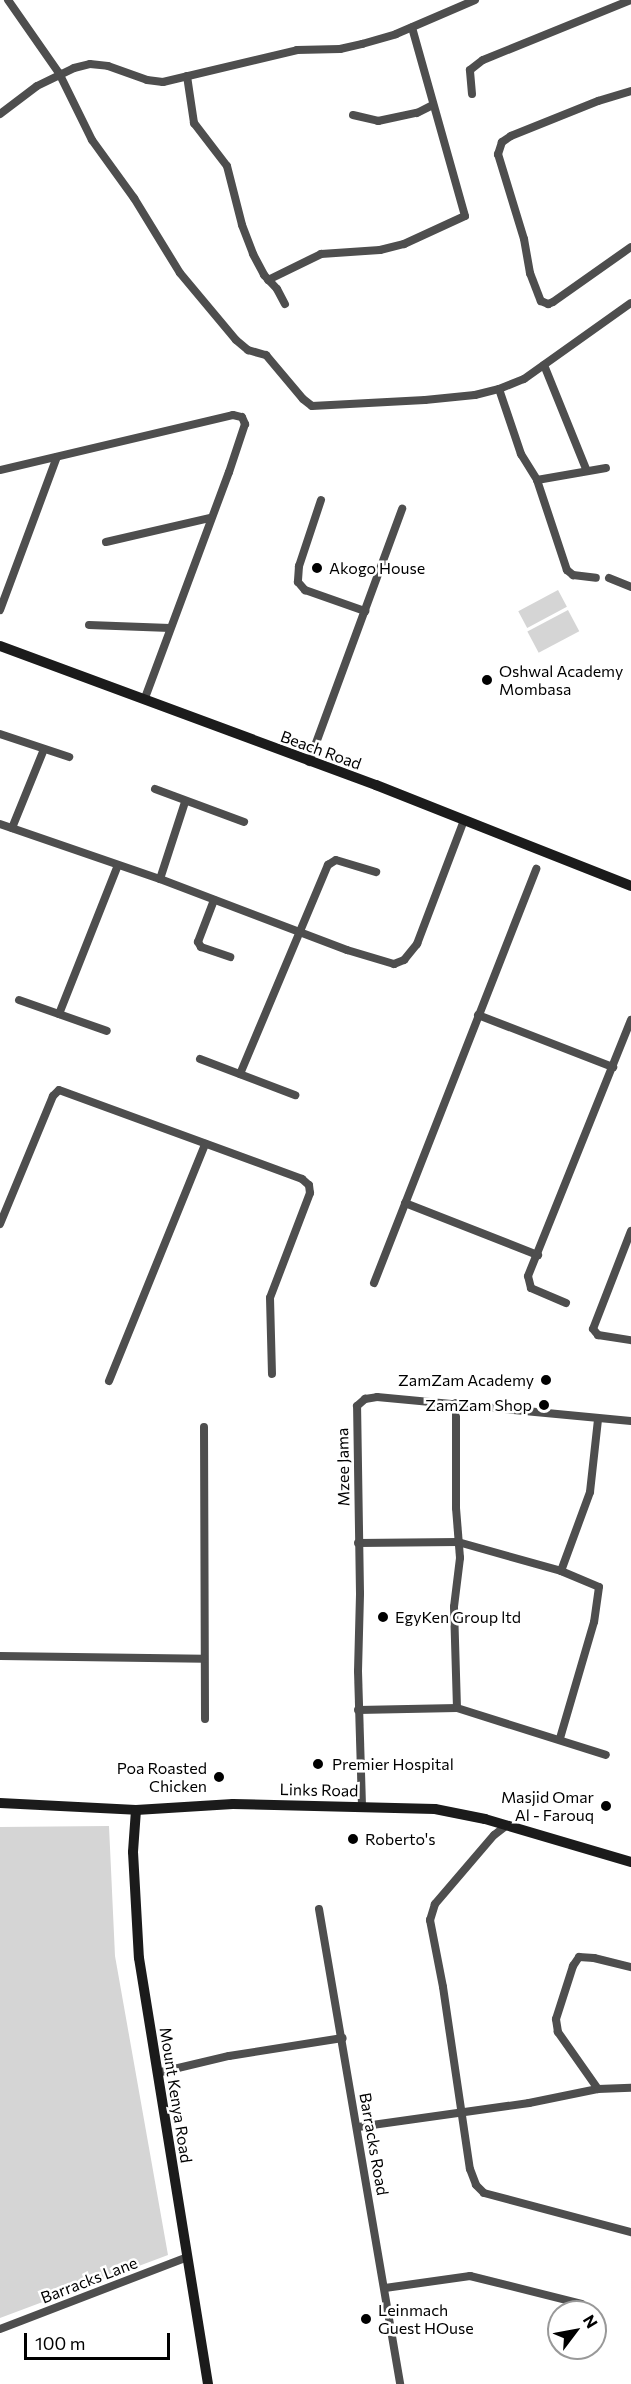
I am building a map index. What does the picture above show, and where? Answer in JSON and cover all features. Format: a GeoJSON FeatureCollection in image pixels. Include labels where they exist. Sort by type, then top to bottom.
{"type":"FeatureCollection","features":[{"type":"Feature","properties":{"kind":"main road","name":"Beach Road"},"geometry":{"type":"LineString","coordinates":[[0,646],[464,820],[631,886]]}},
{"type":"Feature","properties":{"kind":"main road","name":"Links Road"},"geometry":{"type":"LineString","coordinates":[[0,1803],[136,1810],[233,1804],[435,1809],[507,1825],[631,1862]]}},
{"type":"Feature","properties":{"kind":"main road","name":"Mount Kenya Road"},"geometry":{"type":"LineString","coordinates":[[136,1810],[133,1852],[139,1958],[207,2384]]}},
{"type":"Feature","properties":{"kind":"street"},"geometry":{"type":"LineString","coordinates":[[8,0],[59,74],[92,140],[134,198],[180,273],[236,340],[243,347],[266,355],[308,404],[318,406],[426,400],[499,389],[524,379],[631,303]]}},
{"type":"Feature","properties":{"kind":"street"},"geometry":{"type":"LineString","coordinates":[[0,114],[59,74],[90,64],[108,66],[147,80],[163,82],[297,50],[340,49],[362,44],[412,27],[475,0]]}},
{"type":"Feature","properties":{"kind":"street"},"geometry":{"type":"LineString","coordinates":[[472,94],[470,70],[483,60],[631,0]]}},
{"type":"Feature","properties":{"kind":"street"},"geometry":{"type":"LineString","coordinates":[[268,280],[321,254],[380,250],[404,244],[464,218],[465,207],[449,163],[412,27]]}},
{"type":"Feature","properties":{"kind":"street"},"geometry":{"type":"LineString","coordinates":[[187,76],[192,117],[228,166],[242,225],[258,266],[285,304]]}},
{"type":"Feature","properties":{"kind":"street"},"geometry":{"type":"LineString","coordinates":[[631,91],[598,101],[511,136],[502,142],[498,154],[524,239],[535,291],[541,301],[548,304],[553,302],[631,247]]}},
{"type":"Feature","properties":{"kind":"street"},"geometry":{"type":"LineString","coordinates":[[353,115],[378,121],[417,113],[434,105]]}},
{"type":"Feature","properties":{"kind":"street"},"geometry":{"type":"LineString","coordinates":[[544,365],[586,470]]}},
{"type":"Feature","properties":{"kind":"street"},"geometry":{"type":"LineString","coordinates":[[499,389],[521,454],[537,480],[567,570],[573,575],[596,578]]}},
{"type":"Feature","properties":{"kind":"street"},"geometry":{"type":"LineString","coordinates":[[0,470],[240,415],[245,424],[144,700]]}},
{"type":"Feature","properties":{"kind":"street"},"geometry":{"type":"LineString","coordinates":[[0,610],[57,457]]}},
{"type":"Feature","properties":{"kind":"street"},"geometry":{"type":"LineString","coordinates":[[537,480],[606,468]]}},
{"type":"Feature","properties":{"kind":"street"},"geometry":{"type":"LineString","coordinates":[[321,500],[298,566],[298,582],[305,590],[365,611]]}},
{"type":"Feature","properties":{"kind":"street"},"geometry":{"type":"LineString","coordinates":[[309,762],[402,509]]}},
{"type":"Feature","properties":{"kind":"street"},"geometry":{"type":"LineString","coordinates":[[106,542],[210,518]]}},
{"type":"Feature","properties":{"kind":"street"},"geometry":{"type":"LineString","coordinates":[[609,578],[631,586]]}},
{"type":"Feature","properties":{"kind":"street"},"geometry":{"type":"LineString","coordinates":[[89,625],[170,628]]}},
{"type":"Feature","properties":{"kind":"street"},"geometry":{"type":"LineString","coordinates":[[0,734],[69,757]]}},
{"type":"Feature","properties":{"kind":"street"},"geometry":{"type":"LineString","coordinates":[[12,828],[44,749]]}},
{"type":"Feature","properties":{"kind":"street"},"geometry":{"type":"LineString","coordinates":[[154,789],[244,822]]}},
{"type":"Feature","properties":{"kind":"street"},"geometry":{"type":"LineString","coordinates":[[160,879],[185,802]]}},
{"type":"Feature","properties":{"kind":"street"},"geometry":{"type":"LineString","coordinates":[[0,824],[160,879],[386,963],[404,960],[415,948],[464,820]]}},
{"type":"Feature","properties":{"kind":"street"},"geometry":{"type":"LineString","coordinates":[[240,1074],[330,862],[342,861],[375,872]]}},
{"type":"Feature","properties":{"kind":"street"},"geometry":{"type":"LineString","coordinates":[[59,1014],[117,865]]}},
{"type":"Feature","properties":{"kind":"street"},"geometry":{"type":"LineString","coordinates":[[374,1282],[536,869]]}},
{"type":"Feature","properties":{"kind":"street"},"geometry":{"type":"LineString","coordinates":[[214,900],[198,942],[201,947],[230,957]]}},
{"type":"Feature","properties":{"kind":"street"},"geometry":{"type":"LineString","coordinates":[[19,1000],[107,1031]]}},
{"type":"Feature","properties":{"kind":"street"},"geometry":{"type":"LineString","coordinates":[[478,1015],[613,1066]]}},
{"type":"Feature","properties":{"kind":"street"},"geometry":{"type":"LineString","coordinates":[[566,1303],[530,1286],[528,1276],[631,1020]]}},
{"type":"Feature","properties":{"kind":"street"},"geometry":{"type":"LineString","coordinates":[[200,1059],[295,1095]]}},
{"type":"Feature","properties":{"kind":"street"},"geometry":{"type":"LineString","coordinates":[[0,1224],[53,1096],[59,1090],[302,1179],[311,1189],[299,1225],[271,1289],[269,1310],[272,1374]]}},
{"type":"Feature","properties":{"kind":"street"},"geometry":{"type":"LineString","coordinates":[[109,1381],[205,1144]]}},
{"type":"Feature","properties":{"kind":"street"},"geometry":{"type":"LineString","coordinates":[[405,1203],[538,1255]]}},
{"type":"Feature","properties":{"kind":"street"},"geometry":{"type":"LineString","coordinates":[[631,1231],[593,1329],[598,1335],[631,1340]]}},
{"type":"Feature","properties":{"kind":"street","name":"Mzee Jama"},"geometry":{"type":"LineString","coordinates":[[362,1806],[358,1710],[357,1406],[365,1399],[376,1397],[631,1421]]}},
{"type":"Feature","properties":{"kind":"street"},"geometry":{"type":"LineString","coordinates":[[456,1403],[456,1508],[460,1558],[454,1607],[457,1708]]}},
{"type":"Feature","properties":{"kind":"street"},"geometry":{"type":"LineString","coordinates":[[561,1571],[590,1492],[598,1419]]}},
{"type":"Feature","properties":{"kind":"street"},"geometry":{"type":"LineString","coordinates":[[204,1427],[205,1719]]}},
{"type":"Feature","properties":{"kind":"street"},"geometry":{"type":"LineString","coordinates":[[358,1543],[458,1542],[561,1571],[599,1587],[600,1594],[579,1679],[560,1738]]}},
{"type":"Feature","properties":{"kind":"street"},"geometry":{"type":"LineString","coordinates":[[0,1656],[204,1659]]}},
{"type":"Feature","properties":{"kind":"street"},"geometry":{"type":"LineString","coordinates":[[358,1710],[457,1708],[495,1722],[560,1738],[606,1755]]}},
{"type":"Feature","properties":{"kind":"street"},"geometry":{"type":"LineString","coordinates":[[507,1825],[494,1835],[443,1893],[431,1912],[430,1925],[443,1987],[470,2169],[476,2185],[484,2193],[631,2232]]}},
{"type":"Feature","properties":{"kind":"street","name":"Barracks Road"},"geometry":{"type":"LineString","coordinates":[[320,1908],[400,2384]]}},
{"type":"Feature","properties":{"kind":"street"},"geometry":{"type":"LineString","coordinates":[[598,2089],[558,2032],[556,2019],[573,1966],[579,1958],[594,1958],[631,1967]]}},
{"type":"Feature","properties":{"kind":"street"},"geometry":{"type":"LineString","coordinates":[[157,2073],[229,2056],[343,2038]]}},
{"type":"Feature","properties":{"kind":"street"},"geometry":{"type":"LineString","coordinates":[[358,2127],[529,2103],[598,2089],[631,2088]]}},
{"type":"Feature","properties":{"kind":"street","name":"Barracks Lane"},"geometry":{"type":"LineString","coordinates":[[0,2329],[188,2257]]}},
{"type":"Feature","properties":{"kind":"street"},"geometry":{"type":"LineString","coordinates":[[385,2288],[470,2276],[566,2300]]}},
{"type":"Feature","properties":{"kind":"shaded area"},"geometry":{"type":"Polygon","coordinates":[[[558,590],[567,607],[527,628],[518,611],[558,590]]]}},
{"type":"Feature","properties":{"kind":"shaded area"},"geometry":{"type":"Polygon","coordinates":[[[568,610],[579,631],[539,653],[527,632],[568,610]]]}},
{"type":"Feature","properties":{"kind":"shaded area"},"geometry":{"type":"Polygon","coordinates":[[[109,1826],[115,1956],[168,2255],[0,2318],[0,1827],[109,1826]]]}},
{"type":"Feature","properties":{"kind":"place","name":"Akogo House"},"geometry":{"type":"Point","coordinates":[317,568]}},
{"type":"Feature","properties":{"kind":"place","name":"Oshwal Academy Mombasa"},"geometry":{"type":"Point","coordinates":[487,680]}},
{"type":"Feature","properties":{"kind":"place","name":"ZamZam Academy"},"geometry":{"type":"Point","coordinates":[546,1380]}},
{"type":"Feature","properties":{"kind":"place","name":"ZamZam Shop"},"geometry":{"type":"Point","coordinates":[544,1405]}},
{"type":"Feature","properties":{"kind":"place","name":"EgyKen Group ltd"},"geometry":{"type":"Point","coordinates":[383,1617]}},
{"type":"Feature","properties":{"kind":"place","name":"Premier Hospital"},"geometry":{"type":"Point","coordinates":[318,1764]}},
{"type":"Feature","properties":{"kind":"place","name":"Poa Roasted Chicken"},"geometry":{"type":"Point","coordinates":[219,1777]}},
{"type":"Feature","properties":{"kind":"place","name":"Masjid Omar Al - Farouq"},"geometry":{"type":"Point","coordinates":[606,1806]}},
{"type":"Feature","properties":{"kind":"place","name":"Roberto's"},"geometry":{"type":"Point","coordinates":[353,1839]}},
{"type":"Feature","properties":{"kind":"place","name":"Leinmach Guest HOuse"},"geometry":{"type":"Point","coordinates":[366,2319]}}]}
